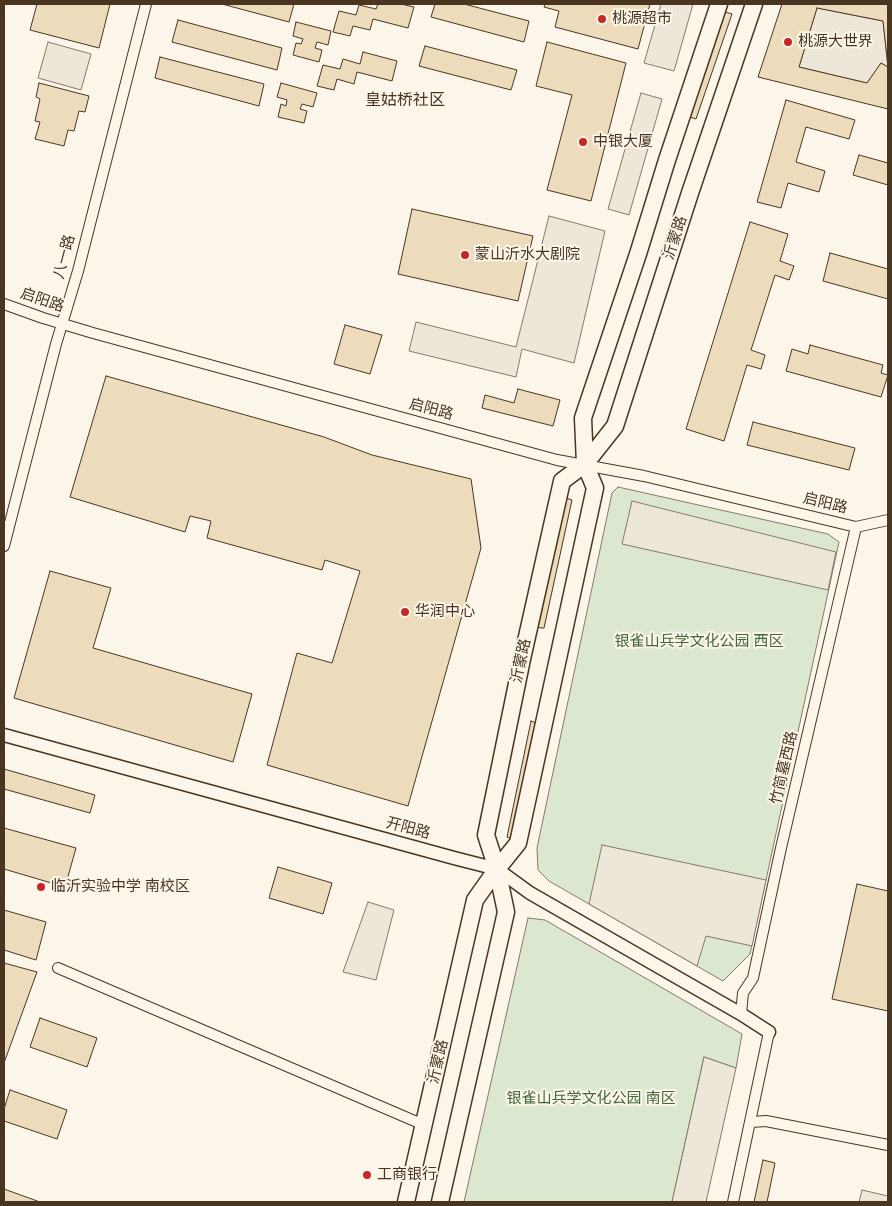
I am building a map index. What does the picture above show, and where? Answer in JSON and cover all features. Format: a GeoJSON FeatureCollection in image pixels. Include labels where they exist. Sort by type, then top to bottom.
{"type":"FeatureCollection","features":[{"type":"Feature","properties":{"kind":"main road","name":"沂蒙路"},"geometry":{"type":"LineString","coordinates":[[406,1202],[475,900],[497,868],[518,843],[595,488],[585,464],[584,418],[719,4]]}},
{"type":"Feature","properties":{"kind":"main road","name":"沂蒙路"},"geometry":{"type":"LineString","coordinates":[[440,1202],[506,912],[497,868],[486,836],[524,650],[562,481],[585,464],[615,426],[690,192],[754,4]]}},
{"type":"Feature","properties":{"kind":"street","name":"八一路"},"geometry":{"type":"LineString","coordinates":[[4,546],[62,324],[78,271],[146,4]]}},
{"type":"Feature","properties":{"kind":"street","name":"启阳路"},"geometry":{"type":"LineString","coordinates":[[4,304],[62,324],[551,458],[644,476],[856,527]]}},
{"type":"Feature","properties":{"kind":"street"},"geometry":{"type":"LineString","coordinates":[[856,527],[888,520]]}},
{"type":"Feature","properties":{"kind":"street","name":"竹简墓西路"},"geometry":{"type":"LineString","coordinates":[[741,1014],[743,993],[753,978],[856,527]]}},
{"type":"Feature","properties":{"kind":"street","name":"开阳路"},"geometry":{"type":"LineString","coordinates":[[4,735],[445,856],[497,868],[530,893],[741,1014],[768,1032]]}},
{"type":"Feature","properties":{"kind":"street"},"geometry":{"type":"LineString","coordinates":[[58,968],[424,1125]]}},
{"type":"Feature","properties":{"kind":"street"},"geometry":{"type":"LineString","coordinates":[[733,1202],[768,1032]]}},
{"type":"Feature","properties":{"kind":"street"},"geometry":{"type":"LineString","coordinates":[[751,1122],[766,1121],[888,1145]]}},
{"type":"Feature","properties":{"kind":"green space","name":"银雀山兵学文化公园 西区"},"geometry":{"type":"Polygon","coordinates":[[[618,487],[828,534],[839,542],[750,954],[723,981],[549,881],[538,870],[537,848],[612,493],[618,487]]]}},
{"type":"Feature","properties":{"kind":"green space","name":"银雀山兵学文化公园 南区"},"geometry":{"type":"Polygon","coordinates":[[[528,918],[545,920],[742,1034],[736,1068],[704,1057],[672,1202],[464,1202],[528,918]]]}},
{"type":"Feature","properties":{"kind":"shaded area"},"geometry":{"type":"Polygon","coordinates":[[[661,4],[693,4],[674,71],[644,63],[661,4]]]}},
{"type":"Feature","properties":{"kind":"shaded area"},"geometry":{"type":"Polygon","coordinates":[[[817,8],[883,21],[888,67],[881,63],[867,83],[799,67],[817,8]]]}},
{"type":"Feature","properties":{"kind":"shaded area"},"geometry":{"type":"Polygon","coordinates":[[[48,42],[91,54],[81,90],[38,78],[48,42]]]}},
{"type":"Feature","properties":{"kind":"shaded area"},"geometry":{"type":"Polygon","coordinates":[[[641,93],[662,99],[629,215],[608,209],[641,93]]]}},
{"type":"Feature","properties":{"kind":"shaded area"},"geometry":{"type":"Polygon","coordinates":[[[549,216],[605,231],[574,363],[522,349],[516,377],[409,351],[416,322],[516,347],[549,216]]]}},
{"type":"Feature","properties":{"kind":"shaded area"},"geometry":{"type":"Polygon","coordinates":[[[632,501],[836,552],[828,590],[622,544],[632,501]]]}},
{"type":"Feature","properties":{"kind":"shaded area"},"geometry":{"type":"Polygon","coordinates":[[[602,845],[766,880],[752,946],[706,936],[697,966],[589,904],[602,845]]]}},
{"type":"Feature","properties":{"kind":"shaded area"},"geometry":{"type":"Polygon","coordinates":[[[368,902],[394,910],[376,980],[343,972],[368,902]]]}},
{"type":"Feature","properties":{"kind":"shaded area"},"geometry":{"type":"Polygon","coordinates":[[[704,1057],[736,1068],[706,1202],[672,1202],[704,1057]]]}},
{"type":"Feature","properties":{"kind":"shaded area"},"geometry":{"type":"Polygon","coordinates":[[[862,1190],[888,1196],[888,1202],[859,1202],[862,1190]]]}},
{"type":"Feature","properties":{"kind":"building"},"geometry":{"type":"Polygon","coordinates":[[[37,4],[110,4],[99,48],[30,30],[37,4]]]}},
{"type":"Feature","properties":{"kind":"building"},"geometry":{"type":"Polygon","coordinates":[[[222,4],[294,4],[289,22],[222,4]]]}},
{"type":"Feature","properties":{"kind":"building"},"geometry":{"type":"Polygon","coordinates":[[[378,4],[401,4],[414,7],[408,28],[373,19],[370,30],[353,26],[350,36],[333,32],[339,11],[356,15],[359,5],[376,9],[378,4]]]}},
{"type":"Feature","properties":{"kind":"building"},"geometry":{"type":"Polygon","coordinates":[[[435,4],[464,4],[529,21],[524,42],[431,17],[435,4]]]}},
{"type":"Feature","properties":{"kind":"building","name":"桃源超市"},"geometry":{"type":"Polygon","coordinates":[[[545,4],[650,4],[638,49],[555,27],[559,11],[544,7],[545,4]]]}},
{"type":"Feature","properties":{"kind":"building","name":"桃源大世界"},"geometry":{"type":"Polygon","coordinates":[[[782,4],[888,4],[888,67],[888,109],[758,77],[782,4]],[[817,8],[799,67],[867,83],[881,63],[888,67],[883,21],[817,8]]]}},
{"type":"Feature","properties":{"kind":"building"},"geometry":{"type":"Polygon","coordinates":[[[722,11],[732,14],[696,119],[687,116],[722,11]]]}},
{"type":"Feature","properties":{"kind":"building"},"geometry":{"type":"Polygon","coordinates":[[[178,20],[282,48],[277,70],[172,42],[178,20]]]}},
{"type":"Feature","properties":{"kind":"building"},"geometry":{"type":"Polygon","coordinates":[[[296,22],[331,31],[328,45],[317,42],[315,48],[322,50],[319,62],[293,55],[296,43],[301,44],[303,39],[293,36],[296,22]]]}},
{"type":"Feature","properties":{"kind":"building","name":"中银大厦"},"geometry":{"type":"Polygon","coordinates":[[[547,42],[626,63],[591,201],[547,190],[572,95],[536,86],[547,42]]]}},
{"type":"Feature","properties":{"kind":"building"},"geometry":{"type":"Polygon","coordinates":[[[425,46],[517,70],[511,90],[419,66],[425,46]]]}},
{"type":"Feature","properties":{"kind":"building"},"geometry":{"type":"Polygon","coordinates":[[[363,52],[397,61],[392,81],[357,72],[354,84],[337,79],[334,90],[317,86],[323,65],[340,69],[343,59],[360,64],[363,52]]]}},
{"type":"Feature","properties":{"kind":"building"},"geometry":{"type":"Polygon","coordinates":[[[160,57],[264,84],[259,106],[155,78],[160,57]]]}},
{"type":"Feature","properties":{"kind":"building"},"geometry":{"type":"Polygon","coordinates":[[[39,83],[89,96],[85,112],[79,111],[74,131],[68,130],[64,146],[35,139],[40,122],[35,121],[40,99],[36,97],[39,83]]]}},
{"type":"Feature","properties":{"kind":"building"},"geometry":{"type":"Polygon","coordinates":[[[281,83],[317,93],[313,107],[302,104],[300,109],[307,111],[304,123],[278,117],[281,104],[286,106],[287,100],[277,97],[281,83]]]}},
{"type":"Feature","properties":{"kind":"building"},"geometry":{"type":"Polygon","coordinates":[[[786,100],[855,120],[849,139],[806,127],[796,162],[825,171],[819,192],[788,183],[781,208],[757,202],[786,100]]]}},
{"type":"Feature","properties":{"kind":"building"},"geometry":{"type":"Polygon","coordinates":[[[859,155],[888,163],[888,185],[853,175],[859,155]]]}},
{"type":"Feature","properties":{"kind":"building","name":"蒙山沂水大剧院"},"geometry":{"type":"Polygon","coordinates":[[[412,209],[533,236],[518,301],[398,274],[412,209]]]}},
{"type":"Feature","properties":{"kind":"building"},"geometry":{"type":"Polygon","coordinates":[[[750,222],[788,234],[780,261],[794,266],[789,280],[775,275],[751,350],[765,355],[761,369],[747,365],[724,441],[686,429],[750,222]]]}},
{"type":"Feature","properties":{"kind":"building"},"geometry":{"type":"Polygon","coordinates":[[[830,253],[888,269],[888,299],[823,281],[830,253]]]}},
{"type":"Feature","properties":{"kind":"building"},"geometry":{"type":"Polygon","coordinates":[[[345,325],[382,335],[370,374],[334,364],[345,325]]]}},
{"type":"Feature","properties":{"kind":"building"},"geometry":{"type":"Polygon","coordinates":[[[810,345],[883,365],[881,373],[888,375],[881,397],[786,371],[792,349],[808,354],[810,345]]]}},
{"type":"Feature","properties":{"kind":"building","name":"华润中心"},"geometry":{"type":"Polygon","coordinates":[[[106,376],[324,437],[372,455],[471,479],[481,548],[408,806],[267,765],[297,653],[332,663],[360,571],[325,560],[322,570],[207,538],[211,521],[190,516],[185,532],[70,497],[106,376]]]}},
{"type":"Feature","properties":{"kind":"building"},"geometry":{"type":"Polygon","coordinates":[[[518,389],[560,400],[553,426],[482,408],[485,395],[514,403],[518,389]]]}},
{"type":"Feature","properties":{"kind":"building"},"geometry":{"type":"Polygon","coordinates":[[[753,422],[855,448],[849,470],[747,445],[753,422]]]}},
{"type":"Feature","properties":{"kind":"building"},"geometry":{"type":"Polygon","coordinates":[[[566,498],[572,500],[544,628],[541,628],[538,627],[566,498]]]}},
{"type":"Feature","properties":{"kind":"building"},"geometry":{"type":"Polygon","coordinates":[[[50,571],[111,588],[93,648],[252,694],[233,762],[14,698],[50,571]]]}},
{"type":"Feature","properties":{"kind":"building"},"geometry":{"type":"Polygon","coordinates":[[[531,721],[536,723],[512,839],[507,837],[531,721]]]}},
{"type":"Feature","properties":{"kind":"building"},"geometry":{"type":"Polygon","coordinates":[[[4,769],[95,795],[90,813],[4,789],[4,769]]]}},
{"type":"Feature","properties":{"kind":"building"},"geometry":{"type":"Polygon","coordinates":[[[4,828],[76,848],[65,887],[4,869],[4,828]]]}},
{"type":"Feature","properties":{"kind":"building"},"geometry":{"type":"Polygon","coordinates":[[[278,867],[332,883],[323,914],[269,898],[278,867]]]}},
{"type":"Feature","properties":{"kind":"building"},"geometry":{"type":"Polygon","coordinates":[[[857,884],[888,891],[888,1011],[832,999],[857,884]]]}},
{"type":"Feature","properties":{"kind":"building"},"geometry":{"type":"Polygon","coordinates":[[[4,910],[46,922],[36,960],[4,950],[4,910]]]}},
{"type":"Feature","properties":{"kind":"building"},"geometry":{"type":"Polygon","coordinates":[[[4,963],[37,972],[4,1063],[4,963]]]}},
{"type":"Feature","properties":{"kind":"building"},"geometry":{"type":"Polygon","coordinates":[[[40,1018],[97,1038],[87,1067],[30,1047],[40,1018]]]}},
{"type":"Feature","properties":{"kind":"building"},"geometry":{"type":"Polygon","coordinates":[[[10,1090],[67,1110],[57,1139],[4,1121],[4,1109],[10,1090]]]}},
{"type":"Feature","properties":{"kind":"building"},"geometry":{"type":"Polygon","coordinates":[[[763,1160],[775,1163],[767,1202],[754,1202],[763,1160]]]}},
{"type":"Feature","properties":{"kind":"building"},"geometry":{"type":"Polygon","coordinates":[[[4,1189],[40,1202],[4,1202],[4,1189]]]}},
{"type":"Feature","properties":{"kind":"place","name":"桃源超市"},"geometry":{"type":"Point","coordinates":[602,19]}},
{"type":"Feature","properties":{"kind":"place","name":"桃源大世界"},"geometry":{"type":"Point","coordinates":[788,42]}},
{"type":"Feature","properties":{"kind":"place","name":"中银大厦"},"geometry":{"type":"Point","coordinates":[583,142]}},
{"type":"Feature","properties":{"kind":"place","name":"蒙山沂水大剧院"},"geometry":{"type":"Point","coordinates":[465,255]}},
{"type":"Feature","properties":{"kind":"place","name":"华润中心"},"geometry":{"type":"Point","coordinates":[405,612]}},
{"type":"Feature","properties":{"kind":"place","name":"临沂实验中学 南校区"},"geometry":{"type":"Point","coordinates":[41,887]}},
{"type":"Feature","properties":{"kind":"place","name":"工商银行"},"geometry":{"type":"Point","coordinates":[367,1175]}},
{"type":"Feature","properties":{"kind":"district","name":"皇姑桥社区"},"geometry":{"type":"Point","coordinates":[405,101]}}]}
